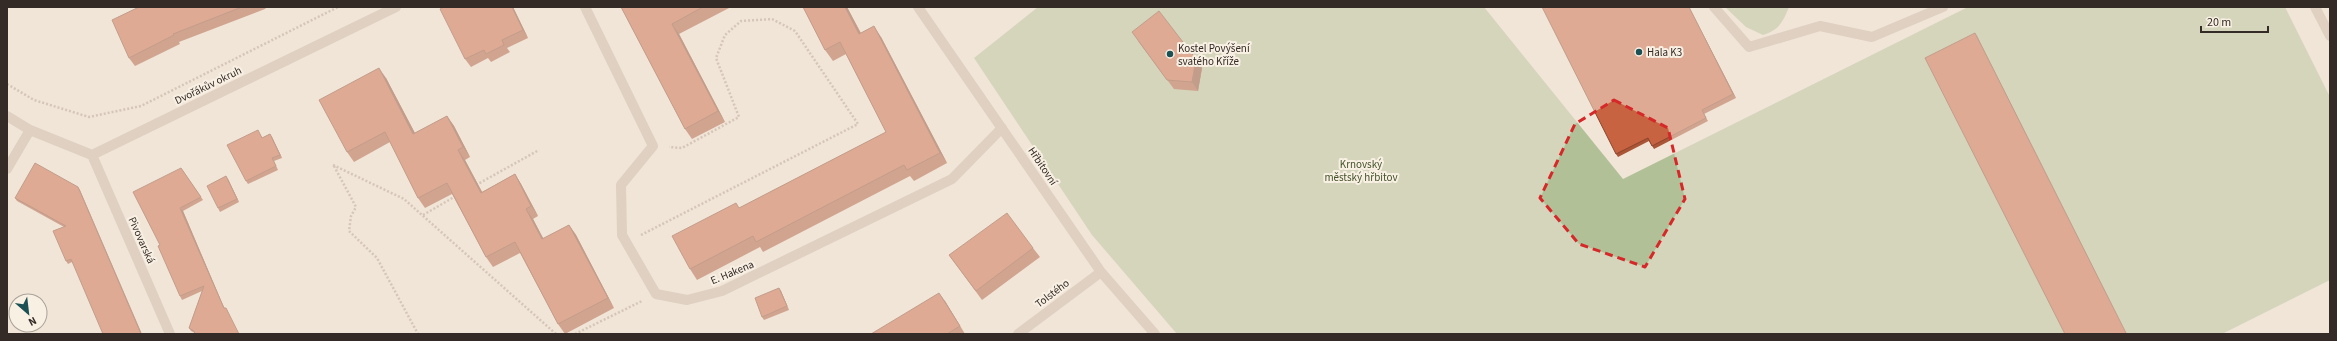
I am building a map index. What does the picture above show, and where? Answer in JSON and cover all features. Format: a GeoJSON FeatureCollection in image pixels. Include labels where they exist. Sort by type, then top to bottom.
{"type":"FeatureCollection","features":[{"type":"Feature","properties":{"kind":"street","name":"Dvořákův okruh"},"geometry":{"type":"LineString","coordinates":[[92,155],[396,7]]}},
{"type":"Feature","properties":{"kind":"street"},"geometry":{"type":"LineString","coordinates":[[585,7],[653,146],[621,185],[622,235],[656,294]]}},
{"type":"Feature","properties":{"kind":"street","name":"Hřbitovní"},"geometry":{"type":"LineString","coordinates":[[918,7],[1101,272],[1155,334]]}},
{"type":"Feature","properties":{"kind":"street"},"geometry":{"type":"LineString","coordinates":[[1714,7],[1749,47],[1820,26],[1872,37],[1943,7]]}},
{"type":"Feature","properties":{"kind":"street"},"geometry":{"type":"LineString","coordinates":[[2315,7],[2330,36]]}},
{"type":"Feature","properties":{"kind":"street"},"geometry":{"type":"LineString","coordinates":[[7,116],[30,130],[92,155]]}},
{"type":"Feature","properties":{"kind":"street","name":"E. Hakena"},"geometry":{"type":"LineString","coordinates":[[656,294],[687,300],[722,291],[952,179],[1002,128]]}},
{"type":"Feature","properties":{"kind":"street"},"geometry":{"type":"LineString","coordinates":[[7,169],[30,130]]}},
{"type":"Feature","properties":{"kind":"street","name":"Pivovarská"},"geometry":{"type":"LineString","coordinates":[[92,155],[170,334]]}},
{"type":"Feature","properties":{"kind":"street","name":"Tolstého"},"geometry":{"type":"LineString","coordinates":[[1018,334],[1101,272]]}},
{"type":"Feature","properties":{"kind":"path"},"geometry":{"type":"LineString","coordinates":[[7,84],[34,100],[89,117],[141,106],[338,7]]}},
{"type":"Feature","properties":{"kind":"path"},"geometry":{"type":"LineString","coordinates":[[626,243],[858,124],[795,31],[772,19],[741,21],[725,35],[716,58],[739,117],[682,148],[653,146]]}},
{"type":"Feature","properties":{"kind":"path"},"geometry":{"type":"LineString","coordinates":[[471,188],[539,150]]}},
{"type":"Feature","properties":{"kind":"path"},"geometry":{"type":"LineString","coordinates":[[418,334],[377,258],[349,231],[351,216],[356,207],[333,165],[404,199],[556,334]]}},
{"type":"Feature","properties":{"kind":"path"},"geometry":{"type":"LineString","coordinates":[[423,215],[457,196]]}},
{"type":"Feature","properties":{"kind":"path"},"geometry":{"type":"LineString","coordinates":[[574,334],[656,294]]}},
{"type":"Feature","properties":{"kind":"highlighted area"},"geometry":{"type":"Polygon","coordinates":[[[1614,100],[1668,128],[1685,199],[1645,267],[1579,244],[1540,198],[1575,124],[1614,100]]]}},
{"type":"Feature","properties":{"kind":"green space","name":"Krnovský městský hřbitov"},"geometry":{"type":"Polygon","coordinates":[[[1038,7],[1484,7],[1623,179],[1968,7],[2285,7],[2330,97],[2330,280],[2222,334],[1177,334],[1092,235],[974,58],[1038,7]]]}},
{"type":"Feature","properties":{"kind":"green space"},"geometry":{"type":"Polygon","coordinates":[[[1725,7],[1789,7],[1780,25],[1773,31],[1763,35],[1746,27],[1725,7]]]}},
{"type":"Feature","properties":{"kind":"building"},"geometry":{"type":"Polygon","coordinates":[[[139,7],[242,7],[173,34],[174,35],[129,58],[112,20],[139,7]]]}},
{"type":"Feature","properties":{"kind":"building"},"geometry":{"type":"Polygon","coordinates":[[[444,7],[512,7],[523,30],[502,40],[504,45],[486,54],[484,50],[465,59],[440,9],[444,7]]]}},
{"type":"Feature","properties":{"kind":"building"},"geometry":{"type":"Polygon","coordinates":[[[621,7],[703,7],[672,24],[718,111],[685,129],[621,7]]]}},
{"type":"Feature","properties":{"kind":"building"},"geometry":{"type":"Polygon","coordinates":[[[803,7],[845,7],[859,34],[874,26],[940,153],[907,170],[904,165],[756,242],[753,236],[690,269],[672,236],[736,203],[739,208],[886,132],[840,42],[825,50],[803,7]]]}},
{"type":"Feature","properties":{"kind":"building","name":"Hala K3"},"geometry":{"type":"Polygon","coordinates":[[[1542,7],[1689,7],[1733,94],[1702,110],[1706,118],[1652,146],[1648,138],[1616,154],[1542,7]]]}},
{"type":"Feature","properties":{"kind":"building","name":"Kostel Povýšení svatého Kříže"},"geometry":{"type":"Polygon","coordinates":[[[1159,11],[1196,59],[1192,82],[1167,80],[1132,32],[1159,11]]]}},
{"type":"Feature","properties":{"kind":"building"},"geometry":{"type":"Polygon","coordinates":[[[1975,33],[2126,333],[2124,334],[2065,334],[1925,58],[1975,33]]]}},
{"type":"Feature","properties":{"kind":"building"},"geometry":{"type":"Polygon","coordinates":[[[379,68],[413,134],[447,116],[463,147],[458,150],[481,193],[515,174],[531,206],[526,209],[542,239],[569,225],[608,298],[558,324],[515,242],[486,257],[447,183],[418,198],[385,132],[347,152],[319,100],[379,68]]]}},
{"type":"Feature","properties":{"kind":"building"},"geometry":{"type":"Polygon","coordinates":[[[258,130],[262,138],[270,134],[280,155],[272,158],[276,166],[246,181],[227,145],[258,130]]]}},
{"type":"Feature","properties":{"kind":"building"},"geometry":{"type":"Polygon","coordinates":[[[35,163],[78,187],[141,334],[103,334],[71,259],[66,261],[53,231],[66,226],[15,198],[35,163]]]}},
{"type":"Feature","properties":{"kind":"building"},"geometry":{"type":"Polygon","coordinates":[[[181,168],[201,197],[180,208],[224,308],[226,308],[239,334],[195,334],[194,331],[189,328],[204,286],[180,296],[158,246],[160,245],[133,192],[181,168]]]}},
{"type":"Feature","properties":{"kind":"building"},"geometry":{"type":"Polygon","coordinates":[[[226,176],[237,199],[218,208],[207,186],[226,176]]]}},
{"type":"Feature","properties":{"kind":"building"},"geometry":{"type":"Polygon","coordinates":[[[1007,213],[1033,248],[976,291],[949,255],[1007,213]]]}},
{"type":"Feature","properties":{"kind":"building"},"geometry":{"type":"Polygon","coordinates":[[[779,288],[787,306],[762,317],[755,298],[779,288]]]}},
{"type":"Feature","properties":{"kind":"building"},"geometry":{"type":"Polygon","coordinates":[[[939,293],[960,326],[947,334],[871,334],[939,293]]]}},
{"type":"Feature","properties":{"kind":"place","name":"Hala K3"},"geometry":{"type":"Point","coordinates":[1639,52]}},
{"type":"Feature","properties":{"kind":"place","name":"Kostel Povýšení svatého Kříže"},"geometry":{"type":"Point","coordinates":[1170,54]}}]}
